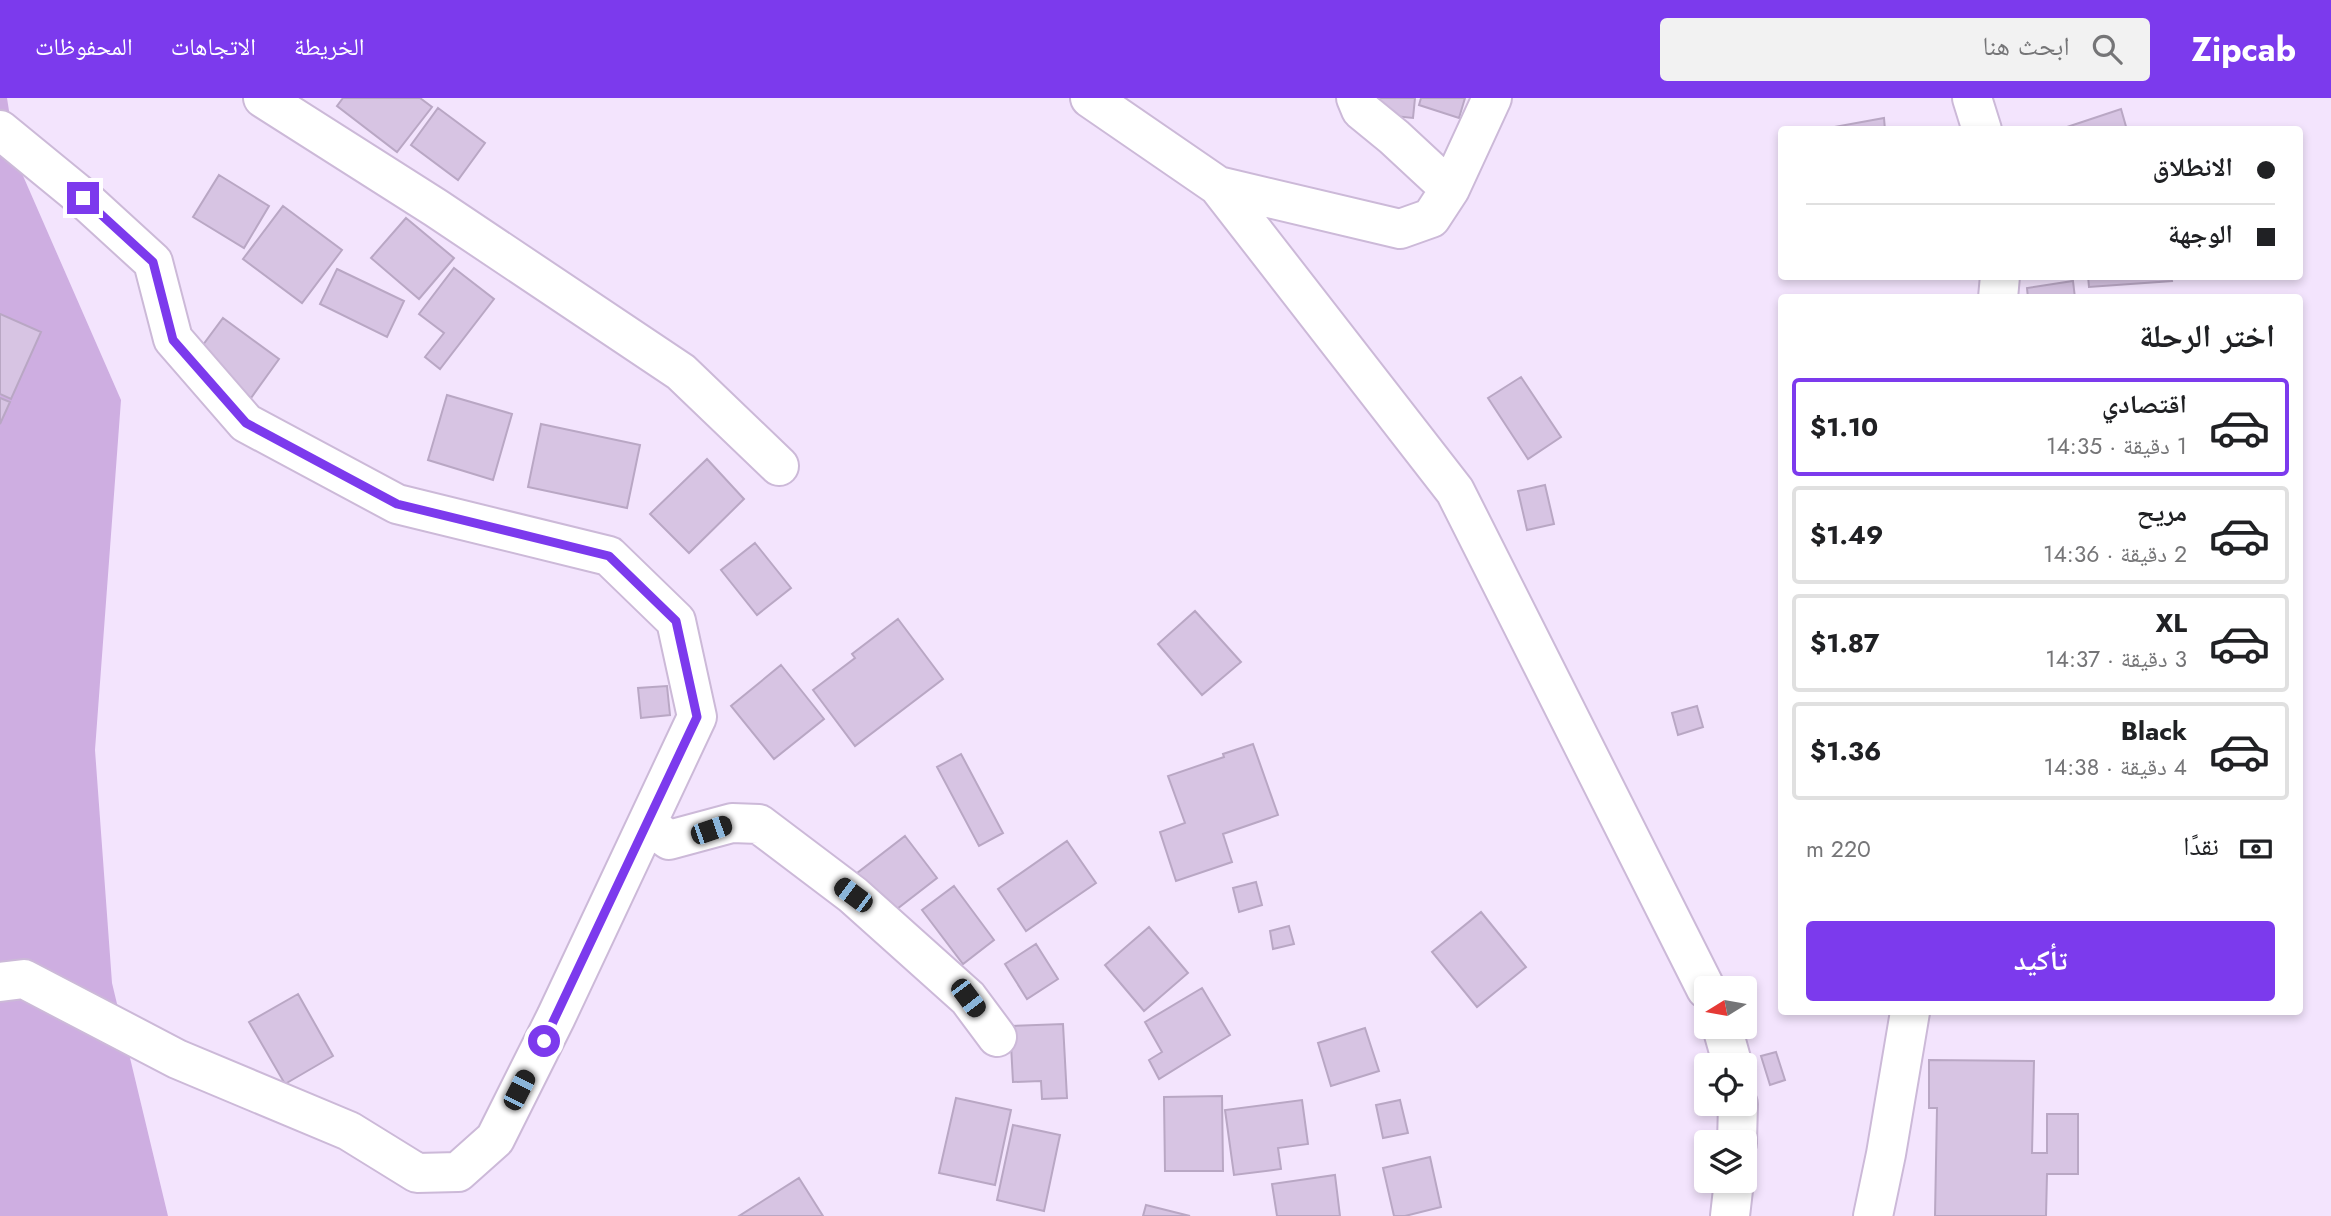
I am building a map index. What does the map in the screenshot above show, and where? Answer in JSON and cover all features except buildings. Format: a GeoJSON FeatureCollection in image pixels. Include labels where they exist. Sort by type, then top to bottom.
{"type":"FeatureCollection","features":[{"type":"Feature","properties":{"kind":"street"},"geometry":{"type":"LineString","coordinates":[[263,98],[436,208],[681,372],[779,466]]}},
{"type":"Feature","properties":{"kind":"street"},"geometry":{"type":"LineString","coordinates":[[1090,98],[1218,186],[1455,491],[1699,976]]}},
{"type":"Feature","properties":{"kind":"street"},"geometry":{"type":"LineString","coordinates":[[1356,98],[1361,110],[1450,189]]}},
{"type":"Feature","properties":{"kind":"street"},"geometry":{"type":"LineString","coordinates":[[1218,186],[1400,229],[1431,218],[1450,189],[1492,98]]}},
{"type":"Feature","properties":{"kind":"street"},"geometry":{"type":"LineString","coordinates":[[1972,98],[1981,126]]}},
{"type":"Feature","properties":{"kind":"street"},"geometry":{"type":"LineString","coordinates":[[0,130],[83,198],[153,262],[173,340],[246,423],[397,504],[609,556],[676,621],[697,717],[556,1017],[495,1139],[458,1172],[417,1173],[349,1130],[177,1059],[24,979],[0,982]]}},
{"type":"Feature","properties":{"kind":"street"},"geometry":{"type":"LineString","coordinates":[[647,824],[669,840],[732,823],[759,824],[853,895],[968,998],[997,1037]]}},
{"type":"Feature","properties":{"kind":"street"},"geometry":{"type":"LineString","coordinates":[[1873,1216],[1909,1015]]}},
{"type":"Feature","properties":{"kind":"street"},"geometry":{"type":"LineString","coordinates":[[1730,1216],[1733,1193]]}},
{"type":"Feature","properties":{"kind":"shaded area"},"geometry":{"type":"Polygon","coordinates":[[[0,98],[7,98],[17,162],[121,400],[95,750],[112,983],[168,1216],[0,1216],[0,98]]]}},
{"type":"Feature","properties":{"kind":"route"},"geometry":{"type":"LineString","coordinates":[[83,198],[153,262],[173,340],[246,423],[397,504],[609,556],[676,621],[697,717],[544,1041]]}}]}
